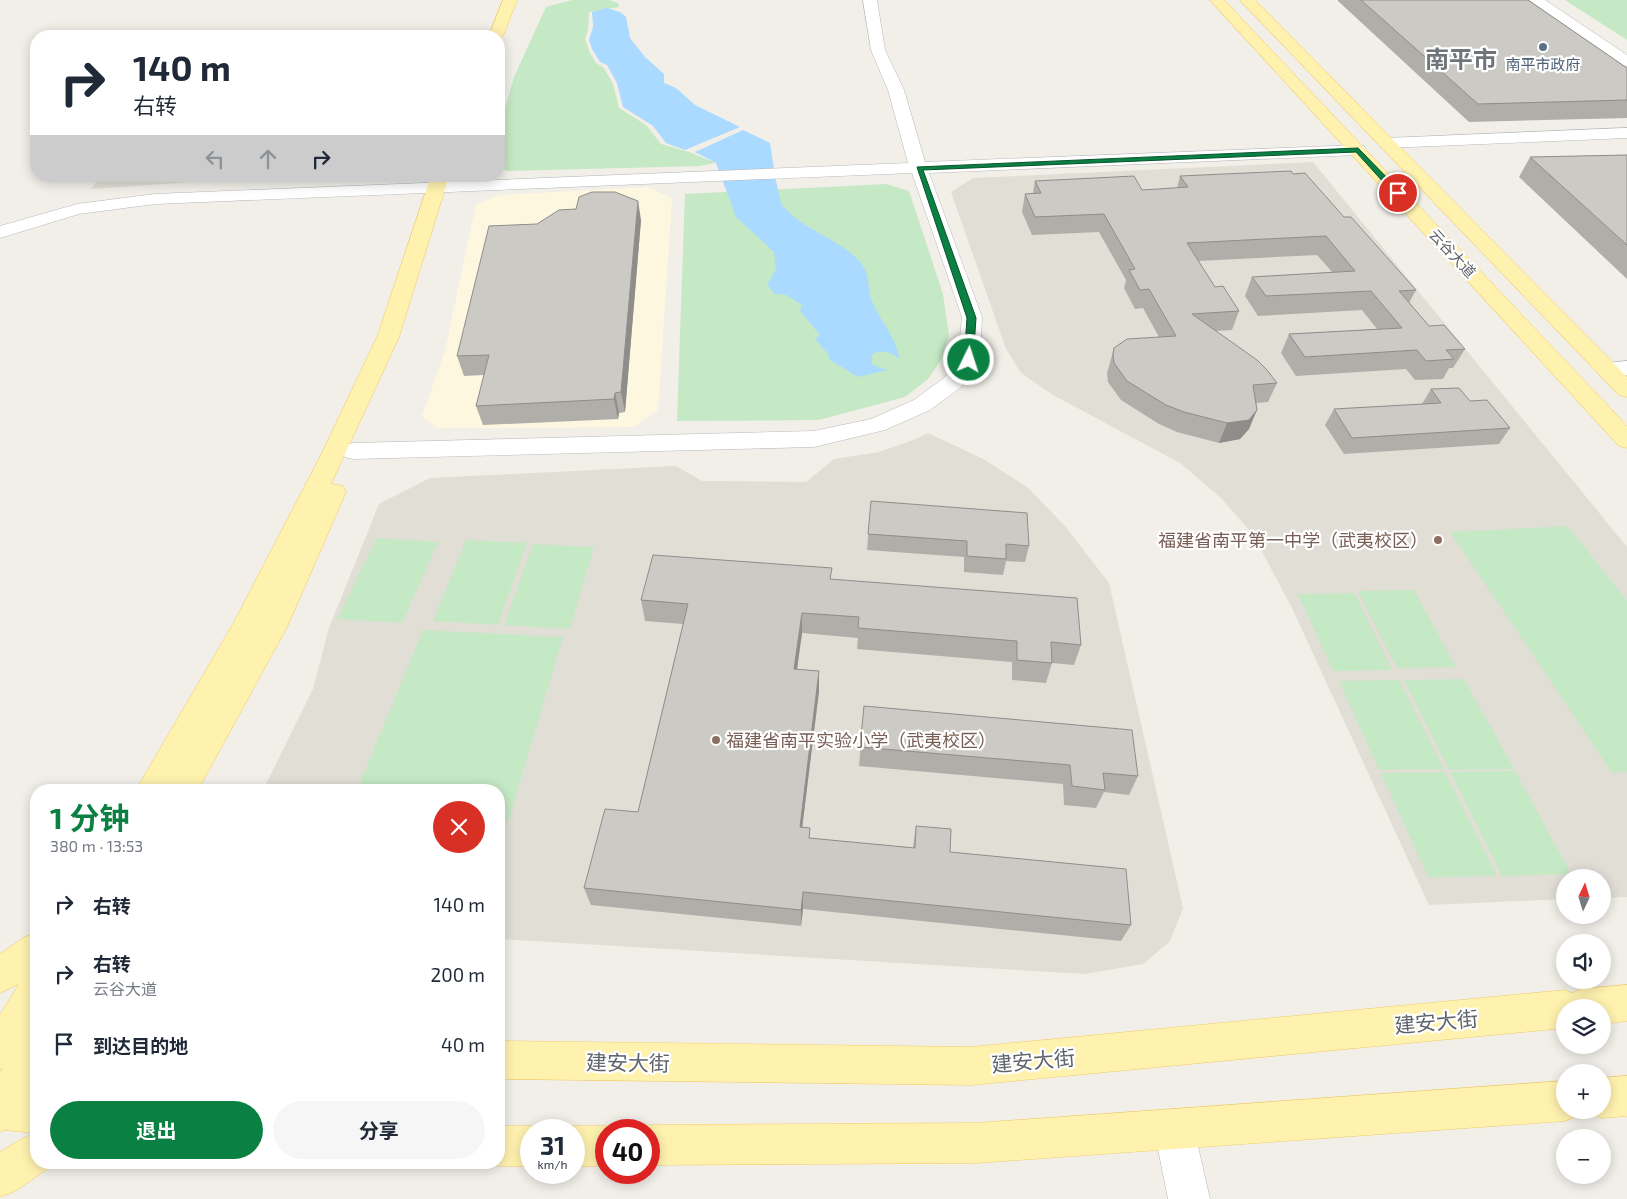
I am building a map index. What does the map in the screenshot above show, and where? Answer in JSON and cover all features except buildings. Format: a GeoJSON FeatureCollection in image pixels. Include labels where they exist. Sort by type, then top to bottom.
{"type":"FeatureCollection","features":[{"type":"Feature","properties":{"kind":"main road"},"geometry":{"type":"LineString","coordinates":[[498,30],[510,0]]}},
{"type":"Feature","properties":{"kind":"main road","name":"云谷大道"},"geometry":{"type":"LineString","coordinates":[[1217,1],[1627,440]]}},
{"type":"Feature","properties":{"kind":"main road","name":"云谷大道"},"geometry":{"type":"LineString","coordinates":[[1248,1],[1389,146],[1617,369],[1627,390]]}},
{"type":"Feature","properties":{"kind":"main road"},"geometry":{"type":"LineString","coordinates":[[184,784],[273,627],[407,330],[445,182]]}},
{"type":"Feature","properties":{"kind":"main road"},"geometry":{"type":"LineString","coordinates":[[155,784],[244,631],[338,444],[388,336],[445,182]]}},
{"type":"Feature","properties":{"kind":"main road"},"geometry":{"type":"LineString","coordinates":[[0,975],[30,955]]}},
{"type":"Feature","properties":{"kind":"main road"},"geometry":{"type":"LineString","coordinates":[[1611,1005],[1627,1003]]}},
{"type":"Feature","properties":{"kind":"main road"},"geometry":{"type":"LineString","coordinates":[[9,1111],[18,1035],[30,1005]]}},
{"type":"Feature","properties":{"kind":"main road","name":"建安大街"},"geometry":{"type":"LineString","coordinates":[[505,1060],[971,1066],[1556,1010]]}},
{"type":"Feature","properties":{"kind":"main road"},"geometry":{"type":"LineString","coordinates":[[1611,1097],[1627,1096]]}},
{"type":"Feature","properties":{"kind":"main road"},"geometry":{"type":"LineString","coordinates":[[660,1145],[976,1143],[1556,1102]]}},
{"type":"Feature","properties":{"kind":"main road"},"geometry":{"type":"LineString","coordinates":[[505,1146],[520,1146]]}},
{"type":"Feature","properties":{"kind":"main road"},"geometry":{"type":"LineString","coordinates":[[0,1176],[30,1157]]}},
{"type":"Feature","properties":{"kind":"street"},"geometry":{"type":"LineString","coordinates":[[353,450],[814,439],[877,425],[922,405],[952,383],[969,360],[972,318],[918,166],[896,90],[878,50],[870,0]]}},
{"type":"Feature","properties":{"kind":"street"},"geometry":{"type":"LineString","coordinates":[[1536,0],[1627,62]]}},
{"type":"Feature","properties":{"kind":"street"},"geometry":{"type":"LineString","coordinates":[[1389,146],[1627,133]]}},
{"type":"Feature","properties":{"kind":"street"},"geometry":{"type":"LineString","coordinates":[[1389,146],[1627,138]]}},
{"type":"Feature","properties":{"kind":"street"},"geometry":{"type":"LineString","coordinates":[[505,180],[1356,148]]}},
{"type":"Feature","properties":{"kind":"street"},"geometry":{"type":"LineString","coordinates":[[0,226],[76,204],[160,192],[445,182]]}},
{"type":"Feature","properties":{"kind":"street"},"geometry":{"type":"LineString","coordinates":[[0,232],[77,209],[155,199],[445,182]]}},
{"type":"Feature","properties":{"kind":"street"},"geometry":{"type":"LineString","coordinates":[[1174,1129],[1189,1199]]}},
{"type":"Feature","properties":{"kind":"shaded area","name":"福建省南平第一中学（武夷校区）"},"geometry":{"type":"Polygon","coordinates":[[[1313,162],[1627,547],[1627,897],[1611,898],[1611,869],[1556,869],[1556,899],[1429,905],[1292,608],[1252,533],[1220,497],[1180,463],[1053,395],[1021,373],[1006,349],[951,192],[973,178],[1313,162]]]}},
{"type":"Feature","properties":{"kind":"shaded area"},"geometry":{"type":"Polygon","coordinates":[[[96,182],[191,182],[91,189],[96,182]]]}},
{"type":"Feature","properties":{"kind":"shaded area"},"geometry":{"type":"Polygon","coordinates":[[[649,187],[672,199],[658,410],[634,427],[437,428],[422,416],[445,351],[476,204],[501,195],[649,187]]]}},
{"type":"Feature","properties":{"kind":"shaded area","name":"福建省南平实验小学（武夷校区）"},"geometry":{"type":"Polygon","coordinates":[[[928,433],[983,459],[1027,487],[1065,526],[1109,583],[1183,908],[1170,941],[1143,964],[1084,974],[505,939],[505,784],[266,784],[313,689],[329,628],[379,504],[430,478],[676,466],[702,481],[806,482],[834,459],[879,452],[928,433]]]}},
{"type":"Feature","properties":{"kind":"green space"},"geometry":{"type":"Polygon","coordinates":[[[572,0],[609,0],[618,3],[619,7],[589,12],[588,30],[585,39],[596,63],[604,68],[613,84],[619,108],[646,125],[661,144],[689,152],[716,163],[699,166],[505,170],[505,109],[514,77],[546,7],[572,0]]]}},
{"type":"Feature","properties":{"kind":"green space"},"geometry":{"type":"Polygon","coordinates":[[[1565,0],[1627,0],[1627,40],[1565,0]]]}},
{"type":"Feature","properties":{"kind":"green space"},"geometry":{"type":"Polygon","coordinates":[[[886,184],[909,191],[943,294],[949,335],[941,360],[928,379],[905,397],[819,420],[677,421],[685,194],[886,184]]]}},
{"type":"Feature","properties":{"kind":"green space"},"geometry":{"type":"Polygon","coordinates":[[[1568,526],[1627,601],[1627,772],[1612,773],[1450,532],[1568,526]]]}},
{"type":"Feature","properties":{"kind":"green space"},"geometry":{"type":"Polygon","coordinates":[[[377,538],[438,542],[402,623],[337,619],[377,538]]]}},
{"type":"Feature","properties":{"kind":"green space"},"geometry":{"type":"Polygon","coordinates":[[[466,540],[527,543],[498,625],[433,621],[466,540]]]}},
{"type":"Feature","properties":{"kind":"green space"},"geometry":{"type":"Polygon","coordinates":[[[533,544],[594,547],[570,629],[504,625],[533,544]]]}},
{"type":"Feature","properties":{"kind":"green space"},"geometry":{"type":"Polygon","coordinates":[[[1414,590],[1456,667],[1397,668],[1358,591],[1414,590]]]}},
{"type":"Feature","properties":{"kind":"green space"},"geometry":{"type":"Polygon","coordinates":[[[1354,593],[1392,670],[1333,671],[1298,594],[1354,593]]]}},
{"type":"Feature","properties":{"kind":"green space"},"geometry":{"type":"Polygon","coordinates":[[[423,630],[563,637],[508,822],[505,822],[505,784],[359,784],[423,630]]]}},
{"type":"Feature","properties":{"kind":"green space"},"geometry":{"type":"Polygon","coordinates":[[[1464,679],[1514,769],[1449,770],[1404,680],[1464,679]]]}},
{"type":"Feature","properties":{"kind":"green space"},"geometry":{"type":"Polygon","coordinates":[[[1399,680],[1444,769],[1379,770],[1339,681],[1399,680]]]}},
{"type":"Feature","properties":{"kind":"green space"},"geometry":{"type":"Polygon","coordinates":[[[1515,771],[1568,869],[1556,869],[1556,874],[1502,876],[1450,772],[1515,771]]]}},
{"type":"Feature","properties":{"kind":"green space"},"geometry":{"type":"Polygon","coordinates":[[[1445,772],[1497,876],[1428,877],[1381,773],[1445,772]]]}},
{"type":"Feature","properties":{"kind":"water"},"geometry":{"type":"Polygon","coordinates":[[[607,8],[620,12],[626,17],[630,38],[645,57],[664,74],[664,83],[676,88],[695,105],[740,127],[685,150],[666,143],[653,126],[623,107],[617,83],[607,65],[600,62],[589,40],[593,27],[592,12],[607,8]]]}},
{"type":"Feature","properties":{"kind":"water"},"geometry":{"type":"Polygon","coordinates":[[[743,130],[770,143],[777,186],[783,206],[801,222],[852,254],[863,266],[874,306],[898,350],[900,360],[886,352],[876,352],[873,355],[873,365],[887,370],[858,377],[830,360],[828,354],[815,339],[820,335],[800,311],[802,305],[786,295],[775,294],[767,285],[776,269],[774,252],[736,217],[716,163],[695,152],[743,130]]]}},
{"type":"Feature","properties":{"kind":"place","name":"南平市政府"},"geometry":{"type":"Point","coordinates":[1543,47]}},
{"type":"Feature","properties":{"kind":"place","name":"福建省南平第一中学（武夷校区）"},"geometry":{"type":"Point","coordinates":[1438,540]}},
{"type":"Feature","properties":{"kind":"place","name":"福建省南平实验小学（武夷校区）"},"geometry":{"type":"Point","coordinates":[716,740]}},
{"type":"Feature","properties":{"kind":"district","name":"南平市"},"geometry":{"type":"Point","coordinates":[1461,58]}},
{"type":"Feature","properties":{"kind":"route"},"geometry":{"type":"LineString","coordinates":[[969,360],[972,318],[919,168],[1358,150],[1398,193]]}}]}
